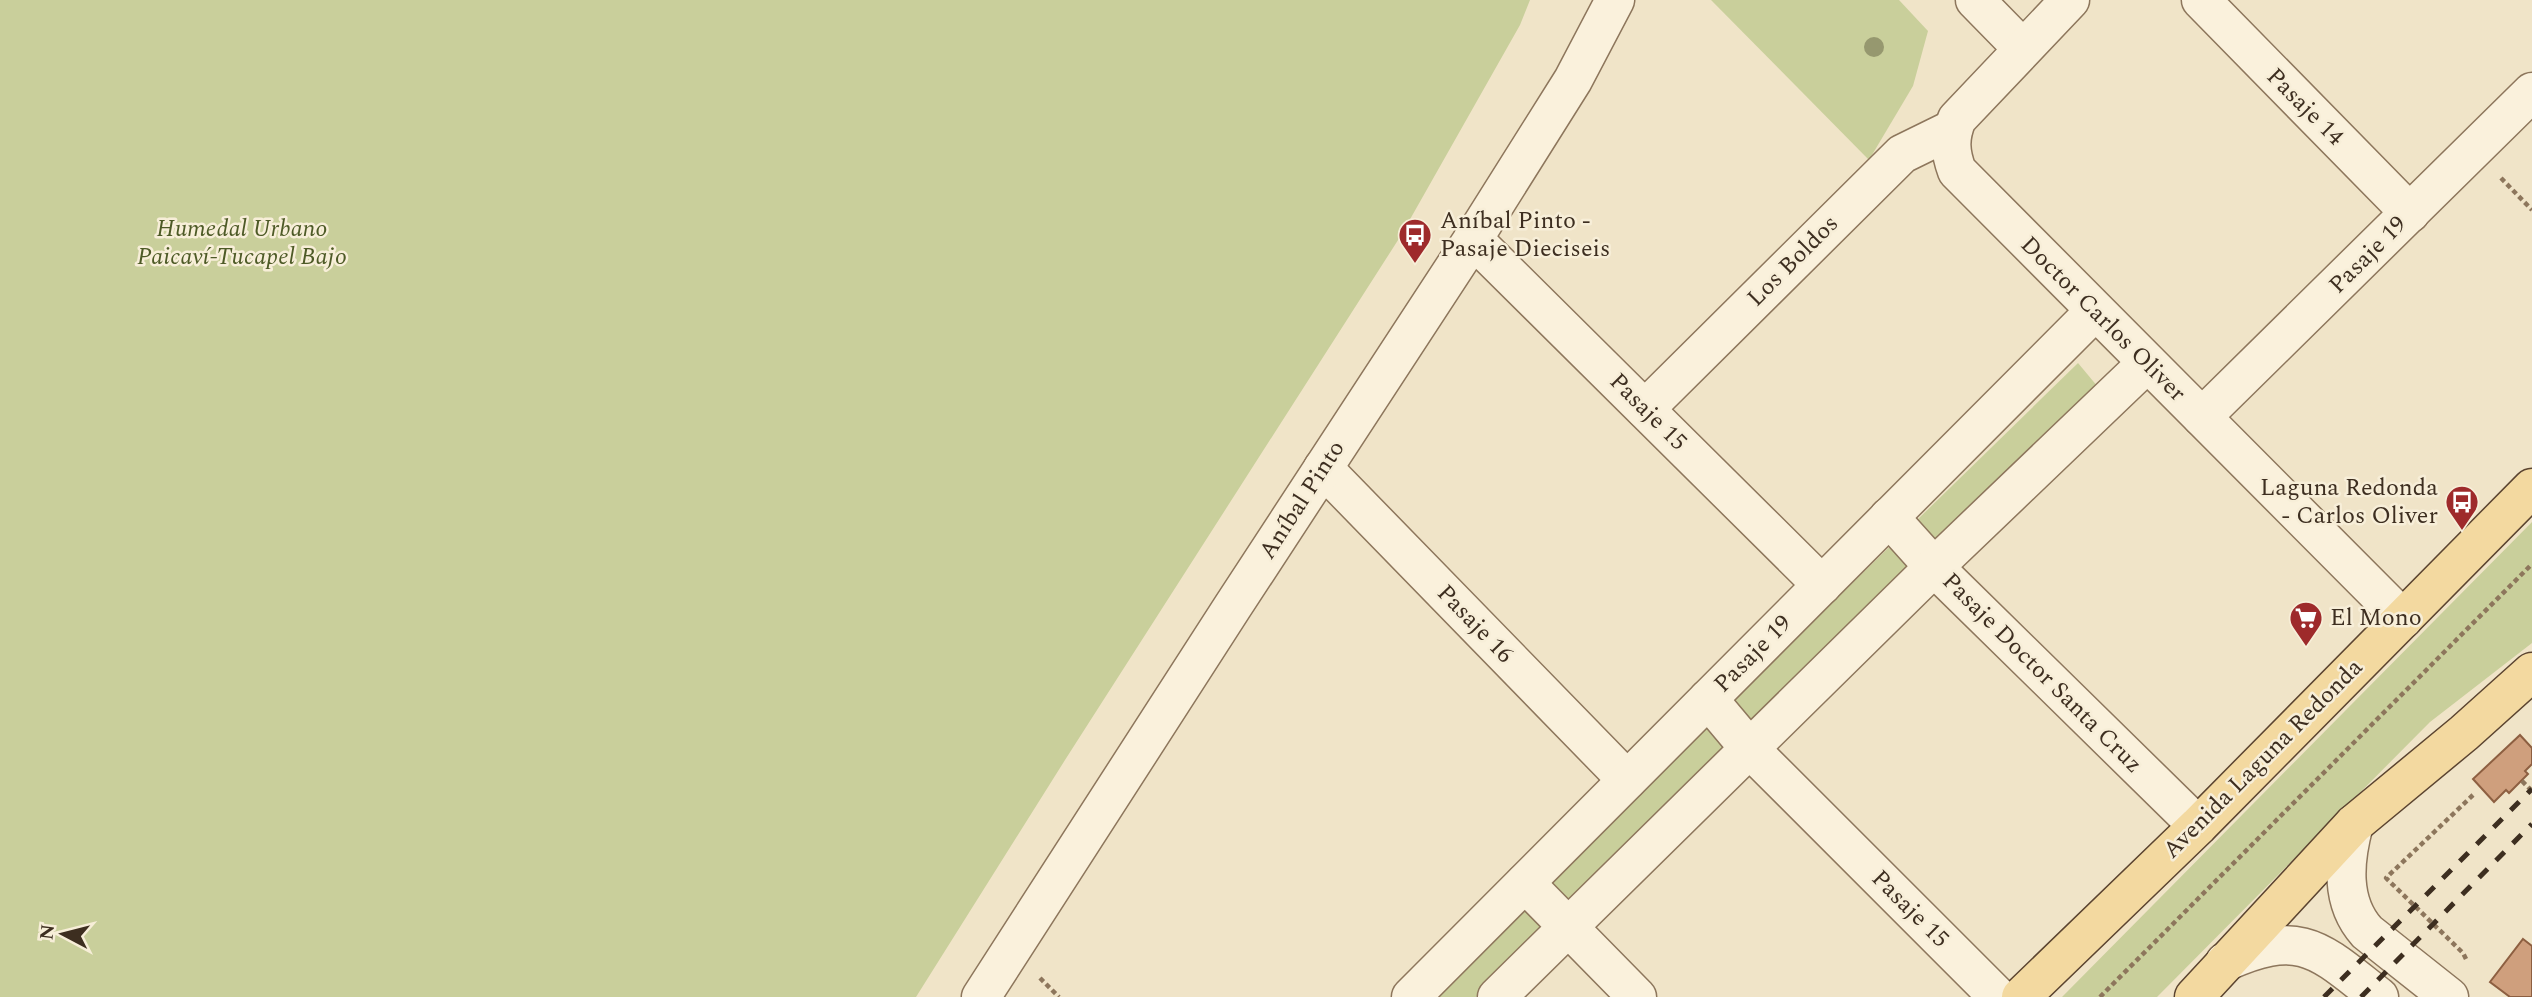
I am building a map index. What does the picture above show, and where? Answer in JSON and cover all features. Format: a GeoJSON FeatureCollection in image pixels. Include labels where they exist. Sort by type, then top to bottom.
{"type":"FeatureCollection","features":[{"type":"Feature","properties":{"kind":"main road","name":"Avenida Laguna Redonda"},"geometry":{"type":"LineString","coordinates":[[2021,997],[2198,826],[2532,488]]}},
{"type":"Feature","properties":{"kind":"main road"},"geometry":{"type":"LineString","coordinates":[[2194,997],[2354,824],[2464,733],[2532,672]]}},
{"type":"Feature","properties":{"kind":"street","name":"Aníbal Pinto"},"geometry":{"type":"LineString","coordinates":[[981,997],[1473,239],[1573,80],[1615,0]]}},
{"type":"Feature","properties":{"kind":"street"},"geometry":{"type":"LineString","coordinates":[[1975,0],[2022,48]]}},
{"type":"Feature","properties":{"kind":"street"},"geometry":{"type":"LineString","coordinates":[[1952,130],[1965,109],[2070,0]]}},
{"type":"Feature","properties":{"kind":"street","name":"Pasaje 14"},"geometry":{"type":"LineString","coordinates":[[2201,0],[2410,213]]}},
{"type":"Feature","properties":{"kind":"street","name":"Pasaje 19"},"geometry":{"type":"LineString","coordinates":[[2202,417],[2532,92]]}},
{"type":"Feature","properties":{"kind":"street","name":"Doctor Carlos Oliver"},"geometry":{"type":"LineString","coordinates":[[1952,130],[1950,143],[1957,171],[2403,619]]}},
{"type":"Feature","properties":{"kind":"street","name":"Los Boldos"},"geometry":{"type":"LineString","coordinates":[[1645,409],[1902,154],[1952,130]]}},
{"type":"Feature","properties":{"kind":"street","name":"Pasaje 15"},"geometry":{"type":"LineString","coordinates":[[1473,239],[1822,585]]}},
{"type":"Feature","properties":{"kind":"street","name":"Pasaje 19"},"geometry":{"type":"LineString","coordinates":[[1411,997],[2095,311]]}},
{"type":"Feature","properties":{"kind":"street"},"geometry":{"type":"LineString","coordinates":[[1497,997],[1934,567],[2147,363]]}},
{"type":"Feature","properties":{"kind":"street","name":"Pasaje 16"},"geometry":{"type":"LineString","coordinates":[[1322,468],[1627,780]]}},
{"type":"Feature","properties":{"kind":"street","name":"Pasaje Doctor Santa Cruz"},"geometry":{"type":"LineString","coordinates":[[1889,517],[1934,567],[2198,826]]}},
{"type":"Feature","properties":{"kind":"street","name":"Pasaje 15"},"geometry":{"type":"LineString","coordinates":[[1708,699],[1750,748],[1998,997]]}},
{"type":"Feature","properties":{"kind":"street"},"geometry":{"type":"LineString","coordinates":[[2354,824],[2346,868],[2350,907],[2357,922],[2447,995]]}},
{"type":"Feature","properties":{"kind":"street"},"geometry":{"type":"LineString","coordinates":[[1525,883],[1637,997]]}},
{"type":"Feature","properties":{"kind":"street"},"geometry":{"type":"LineString","coordinates":[[2225,962],[2245,953],[2275,946],[2313,950],[2350,972],[2379,997]]}},
{"type":"Feature","properties":{"kind":"path"},"geometry":{"type":"LineString","coordinates":[[2473,151],[2532,210]]}},
{"type":"Feature","properties":{"kind":"path"},"geometry":{"type":"LineString","coordinates":[[2100,997],[2532,564]]}},
{"type":"Feature","properties":{"kind":"path"},"geometry":{"type":"LineString","coordinates":[[2522,781],[2532,791]]}},
{"type":"Feature","properties":{"kind":"path"},"geometry":{"type":"LineString","coordinates":[[2447,995],[2471,968],[2463,953],[2386,878],[2473,796]]}},
{"type":"Feature","properties":{"kind":"green space","name":"Humedal Urbano Paicaví-Tucapel Bajo"},"geometry":{"type":"Polygon","coordinates":[[[0,0],[1530,0],[1520,25],[1400,237],[916,997],[0,997],[0,0]]]}},
{"type":"Feature","properties":{"kind":"green space"},"geometry":{"type":"Polygon","coordinates":[[[1711,0],[1899,0],[1928,31],[1913,86],[1869,160],[1711,0]]]}},
{"type":"Feature","properties":{"kind":"green space"},"geometry":{"type":"Polygon","coordinates":[[[2078,363],[2098,387],[1476,997],[1428,997],[2078,363]]]}},
{"type":"Feature","properties":{"kind":"green space"},"geometry":{"type":"Polygon","coordinates":[[[2532,522],[2532,643],[2430,722],[2157,997],[2062,997],[2532,522]]]}},
{"type":"Feature","properties":{"kind":"building"},"geometry":{"type":"Polygon","coordinates":[[[2520,735],[2532,748],[2532,764],[2525,771],[2528,774],[2509,793],[2506,790],[2494,802],[2473,779],[2520,735]]]}},
{"type":"Feature","properties":{"kind":"building"},"geometry":{"type":"Polygon","coordinates":[[[2523,939],[2532,946],[2532,997],[2510,997],[2490,982],[2523,939]]]}},
{"type":"Feature","properties":{"kind":"railway"},"geometry":{"type":"LineString","coordinates":[[2324,997],[2532,789]]}},
{"type":"Feature","properties":{"kind":"railway"},"geometry":{"type":"LineString","coordinates":[[2361,997],[2532,824]]}},
{"type":"Feature","properties":{"kind":"place","name":"Aníbal Pinto - Pasaje Dieciseis"},"geometry":{"type":"Point","coordinates":[1415,265]}},
{"type":"Feature","properties":{"kind":"place","name":"Laguna Redonda - Carlos Oliver"},"geometry":{"type":"Point","coordinates":[2462,532]}},
{"type":"Feature","properties":{"kind":"place","name":"El Mono"},"geometry":{"type":"Point","coordinates":[2306,648]}}]}
